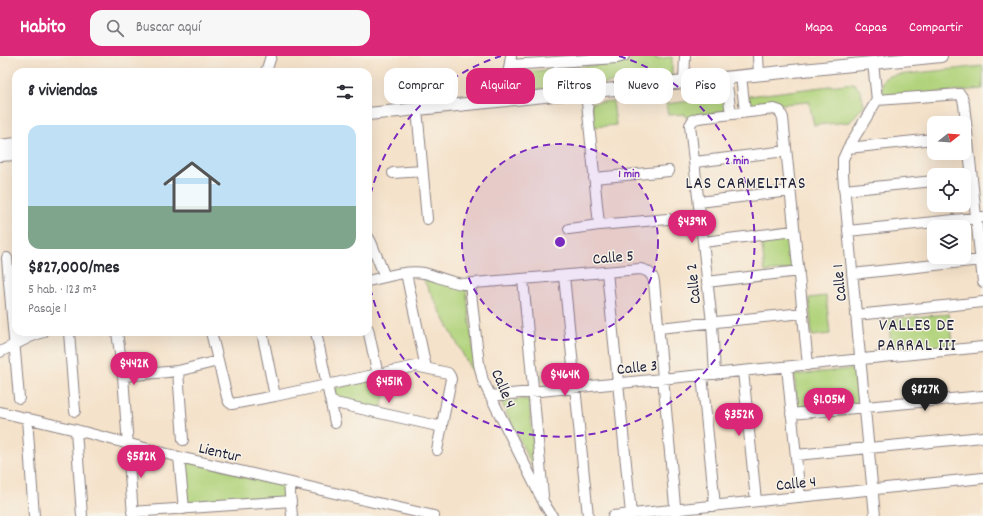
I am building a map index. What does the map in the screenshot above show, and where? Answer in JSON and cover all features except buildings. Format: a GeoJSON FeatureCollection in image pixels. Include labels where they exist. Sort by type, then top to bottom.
{"type":"FeatureCollection","features":[{"type":"Feature","properties":{"kind":"street"},"geometry":{"type":"LineString","coordinates":[[267,68],[271,56]]}},
{"type":"Feature","properties":{"kind":"street"},"geometry":{"type":"LineString","coordinates":[[511,61],[617,58],[624,56]]}},
{"type":"Feature","properties":{"kind":"street"},"geometry":{"type":"LineString","coordinates":[[685,56],[685,68]]}},
{"type":"Feature","properties":{"kind":"street"},"geometry":{"type":"LineString","coordinates":[[758,56],[759,74]]}},
{"type":"Feature","properties":{"kind":"street"},"geometry":{"type":"LineString","coordinates":[[730,77],[941,56]]}},
{"type":"Feature","properties":{"kind":"street"},"geometry":{"type":"LineString","coordinates":[[873,63],[877,100],[960,94],[964,104],[965,116]]}},
{"type":"Feature","properties":{"kind":"street"},"geometry":{"type":"LineString","coordinates":[[741,76],[745,112]]}},
{"type":"Feature","properties":{"kind":"street"},"geometry":{"type":"LineString","coordinates":[[606,90],[681,82]]}},
{"type":"Feature","properties":{"kind":"street","name":"Calle 1"},"geometry":{"type":"LineString","coordinates":[[872,514],[873,490],[843,175],[844,159],[848,148],[877,100]]}},
{"type":"Feature","properties":{"kind":"street"},"geometry":{"type":"LineString","coordinates":[[372,114],[466,104]]}},
{"type":"Feature","properties":{"kind":"street"},"geometry":{"type":"LineString","coordinates":[[587,104],[599,225]]}},
{"type":"Feature","properties":{"kind":"street"},"geometry":{"type":"LineString","coordinates":[[730,104],[731,114],[774,109],[780,111],[783,118],[808,364]]}},
{"type":"Feature","properties":{"kind":"street"},"geometry":{"type":"LineString","coordinates":[[417,109],[427,220]]}},
{"type":"Feature","properties":{"kind":"street","name":"Calle 2"},"geometry":{"type":"LineString","coordinates":[[715,374],[712,323],[690,126],[693,120],[698,118],[731,114]]}},
{"type":"Feature","properties":{"kind":"street"},"geometry":{"type":"LineString","coordinates":[[848,148],[927,140]]}},
{"type":"Feature","properties":{"kind":"street"},"geometry":{"type":"LineString","coordinates":[[0,146],[12,144]]}},
{"type":"Feature","properties":{"kind":"street"},"geometry":{"type":"LineString","coordinates":[[695,162],[786,151]]}},
{"type":"Feature","properties":{"kind":"street"},"geometry":{"type":"LineString","coordinates":[[0,155],[12,154]]}},
{"type":"Feature","properties":{"kind":"street"},"geometry":{"type":"LineString","coordinates":[[393,173],[422,170]]}},
{"type":"Feature","properties":{"kind":"street"},"geometry":{"type":"LineString","coordinates":[[594,178],[669,171]]}},
{"type":"Feature","properties":{"kind":"street"},"geometry":{"type":"LineString","coordinates":[[844,190],[927,182]]}},
{"type":"Feature","properties":{"kind":"street"},"geometry":{"type":"LineString","coordinates":[[971,188],[980,217],[983,282]]}},
{"type":"Feature","properties":{"kind":"street"},"geometry":{"type":"LineString","coordinates":[[699,202],[790,191]]}},
{"type":"Feature","properties":{"kind":"street"},"geometry":{"type":"LineString","coordinates":[[848,231],[980,217]]}},
{"type":"Feature","properties":{"kind":"street"},"geometry":{"type":"LineString","coordinates":[[569,229],[668,219]]}},
{"type":"Feature","properties":{"kind":"street"},"geometry":{"type":"LineString","coordinates":[[703,242],[794,231]]}},
{"type":"Feature","properties":{"kind":"street"},"geometry":{"type":"LineString","coordinates":[[372,242],[385,277]]}},
{"type":"Feature","properties":{"kind":"street"},"geometry":{"type":"LineString","coordinates":[[7,258],[12,320]]}},
{"type":"Feature","properties":{"kind":"street"},"geometry":{"type":"LineString","coordinates":[[852,274],[981,260]]}},
{"type":"Feature","properties":{"kind":"street","name":"Calle 5"},"geometry":{"type":"LineString","coordinates":[[406,273],[424,273],[449,282],[463,284],[640,269],[650,273],[654,279],[676,513]]}},
{"type":"Feature","properties":{"kind":"street"},"geometry":{"type":"LineString","coordinates":[[707,282],[798,271]]}},
{"type":"Feature","properties":{"kind":"street"},"geometry":{"type":"LineString","coordinates":[[607,272],[631,514]]}},
{"type":"Feature","properties":{"kind":"street"},"geometry":{"type":"LineString","coordinates":[[372,279],[406,273],[426,368]]}},
{"type":"Feature","properties":{"kind":"street"},"geometry":{"type":"LineString","coordinates":[[564,276],[588,516]]}},
{"type":"Feature","properties":{"kind":"street"},"geometry":{"type":"LineString","coordinates":[[523,279],[544,503]]}},
{"type":"Feature","properties":{"kind":"street","name":"Calle 4"},"geometry":{"type":"LineString","coordinates":[[470,284],[483,381],[544,503],[552,516]]}},
{"type":"Feature","properties":{"kind":"street"},"geometry":{"type":"LineString","coordinates":[[856,315],[983,302]]}},
{"type":"Feature","properties":{"kind":"street"},"geometry":{"type":"LineString","coordinates":[[659,328],[803,313]]}},
{"type":"Feature","properties":{"kind":"street"},"geometry":{"type":"LineString","coordinates":[[13,336],[19,398]]}},
{"type":"Feature","properties":{"kind":"street"},"geometry":{"type":"LineString","coordinates":[[0,352],[34,336]]}},
{"type":"Feature","properties":{"kind":"street"},"geometry":{"type":"LineString","coordinates":[[68,336],[75,411]]}},
{"type":"Feature","properties":{"kind":"street"},"geometry":{"type":"LineString","coordinates":[[118,336],[123,376],[133,514],[184,508],[291,501]]}},
{"type":"Feature","properties":{"kind":"street"},"geometry":{"type":"LineString","coordinates":[[212,336],[227,397],[230,402],[235,404],[416,366],[448,373],[450,379],[437,450]]}},
{"type":"Feature","properties":{"kind":"street"},"geometry":{"type":"LineString","coordinates":[[263,336],[275,396]]}},
{"type":"Feature","properties":{"kind":"street"},"geometry":{"type":"LineString","coordinates":[[317,336],[335,423]]}},
{"type":"Feature","properties":{"kind":"street"},"geometry":{"type":"LineString","coordinates":[[370,336],[378,374]]}},
{"type":"Feature","properties":{"kind":"street","name":"Calle 3"},"geometry":{"type":"LineString","coordinates":[[490,396],[983,347]]}},
{"type":"Feature","properties":{"kind":"street"},"geometry":{"type":"LineString","coordinates":[[123,376],[178,371],[218,362]]}},
{"type":"Feature","properties":{"kind":"street"},"geometry":{"type":"LineString","coordinates":[[787,367],[800,497]]}},
{"type":"Feature","properties":{"kind":"street"},"geometry":{"type":"LineString","coordinates":[[178,371],[183,440]]}},
{"type":"Feature","properties":{"kind":"street"},"geometry":{"type":"LineString","coordinates":[[743,371],[756,502]]}},
{"type":"Feature","properties":{"kind":"street"},"geometry":{"type":"LineString","coordinates":[[702,375],[715,506]]}},
{"type":"Feature","properties":{"kind":"street"},"geometry":{"type":"LineString","coordinates":[[792,414],[983,396]]}},
{"type":"Feature","properties":{"kind":"street"},"geometry":{"type":"LineString","coordinates":[[331,402],[442,427]]}},
{"type":"Feature","properties":{"kind":"street","name":"Lientur"},"geometry":{"type":"LineString","coordinates":[[0,412],[430,516]]}},
{"type":"Feature","properties":{"kind":"street"},"geometry":{"type":"LineString","coordinates":[[27,418],[34,516]]}},
{"type":"Feature","properties":{"kind":"street"},"geometry":{"type":"LineString","coordinates":[[76,430],[82,516]]}},
{"type":"Feature","properties":{"kind":"street"},"geometry":{"type":"LineString","coordinates":[[796,455],[983,437]]}},
{"type":"Feature","properties":{"kind":"street"},"geometry":{"type":"LineString","coordinates":[[179,456],[184,508]]}},
{"type":"Feature","properties":{"kind":"street","name":"Calle 4"},"geometry":{"type":"LineString","coordinates":[[613,516],[676,513],[715,506],[983,478]]}},
{"type":"Feature","properties":{"kind":"street"},"geometry":{"type":"LineString","coordinates":[[289,483],[292,516]]}},
{"type":"Feature","properties":{"kind":"green space"},"geometry":{"type":"Polygon","coordinates":[[[635,56],[656,56],[656,59],[672,57],[672,68],[614,68],[614,82],[606,83],[606,68],[565,68],[627,62],[635,56]]]}},
{"type":"Feature","properties":{"kind":"green space"},"geometry":{"type":"Polygon","coordinates":[[[983,66],[983,89],[885,97],[882,89],[883,80],[888,76],[983,66]]]}},
{"type":"Feature","properties":{"kind":"green space"},"geometry":{"type":"Polygon","coordinates":[[[543,70],[543,90],[535,90],[535,71],[543,70]]]}},
{"type":"Feature","properties":{"kind":"green space"},"geometry":{"type":"Polygon","coordinates":[[[854,83],[861,92],[864,105],[850,122],[814,125],[809,102],[756,106],[750,102],[749,99],[749,96],[854,83]]]}},
{"type":"Feature","properties":{"kind":"green space"},"geometry":{"type":"Polygon","coordinates":[[[613,101],[616,125],[594,127],[591,104],[606,104],[606,102],[613,101]]]}},
{"type":"Feature","properties":{"kind":"green space"},"geometry":{"type":"Polygon","coordinates":[[[666,104],[725,104],[726,109],[723,112],[686,117],[685,114],[668,115],[666,104]]]}},
{"type":"Feature","properties":{"kind":"green space"},"geometry":{"type":"Polygon","coordinates":[[[792,233],[796,269],[765,272],[761,237],[792,233]]]}},
{"type":"Feature","properties":{"kind":"green space"},"geometry":{"type":"Polygon","coordinates":[[[422,277],[466,288],[477,381],[422,277]]]}},
{"type":"Feature","properties":{"kind":"green space"},"geometry":{"type":"Polygon","coordinates":[[[826,296],[830,334],[812,336],[809,298],[826,296]]]}},
{"type":"Feature","properties":{"kind":"green space"},"geometry":{"type":"Polygon","coordinates":[[[949,314],[952,346],[892,352],[888,319],[949,314]]]}},
{"type":"Feature","properties":{"kind":"green space"},"geometry":{"type":"Polygon","coordinates":[[[851,369],[855,373],[858,405],[798,411],[794,375],[851,369]]]}},
{"type":"Feature","properties":{"kind":"green space"},"geometry":{"type":"Polygon","coordinates":[[[389,377],[381,409],[336,398],[334,388],[389,377]]]}},
{"type":"Feature","properties":{"kind":"green space"},"geometry":{"type":"Polygon","coordinates":[[[523,399],[529,400],[536,474],[501,402],[523,399]]]}},
{"type":"Feature","properties":{"kind":"green space"},"geometry":{"type":"Polygon","coordinates":[[[182,459],[287,484],[288,499],[186,506],[182,459]]]}},
{"type":"Feature","properties":{"kind":"district","name":"LAS CARMELITAS"},"geometry":{"type":"Point","coordinates":[746,182]}},
{"type":"Feature","properties":{"kind":"district","name":"VALLES DE PARRAL III"},"geometry":{"type":"Point","coordinates":[917,334]}}]}
